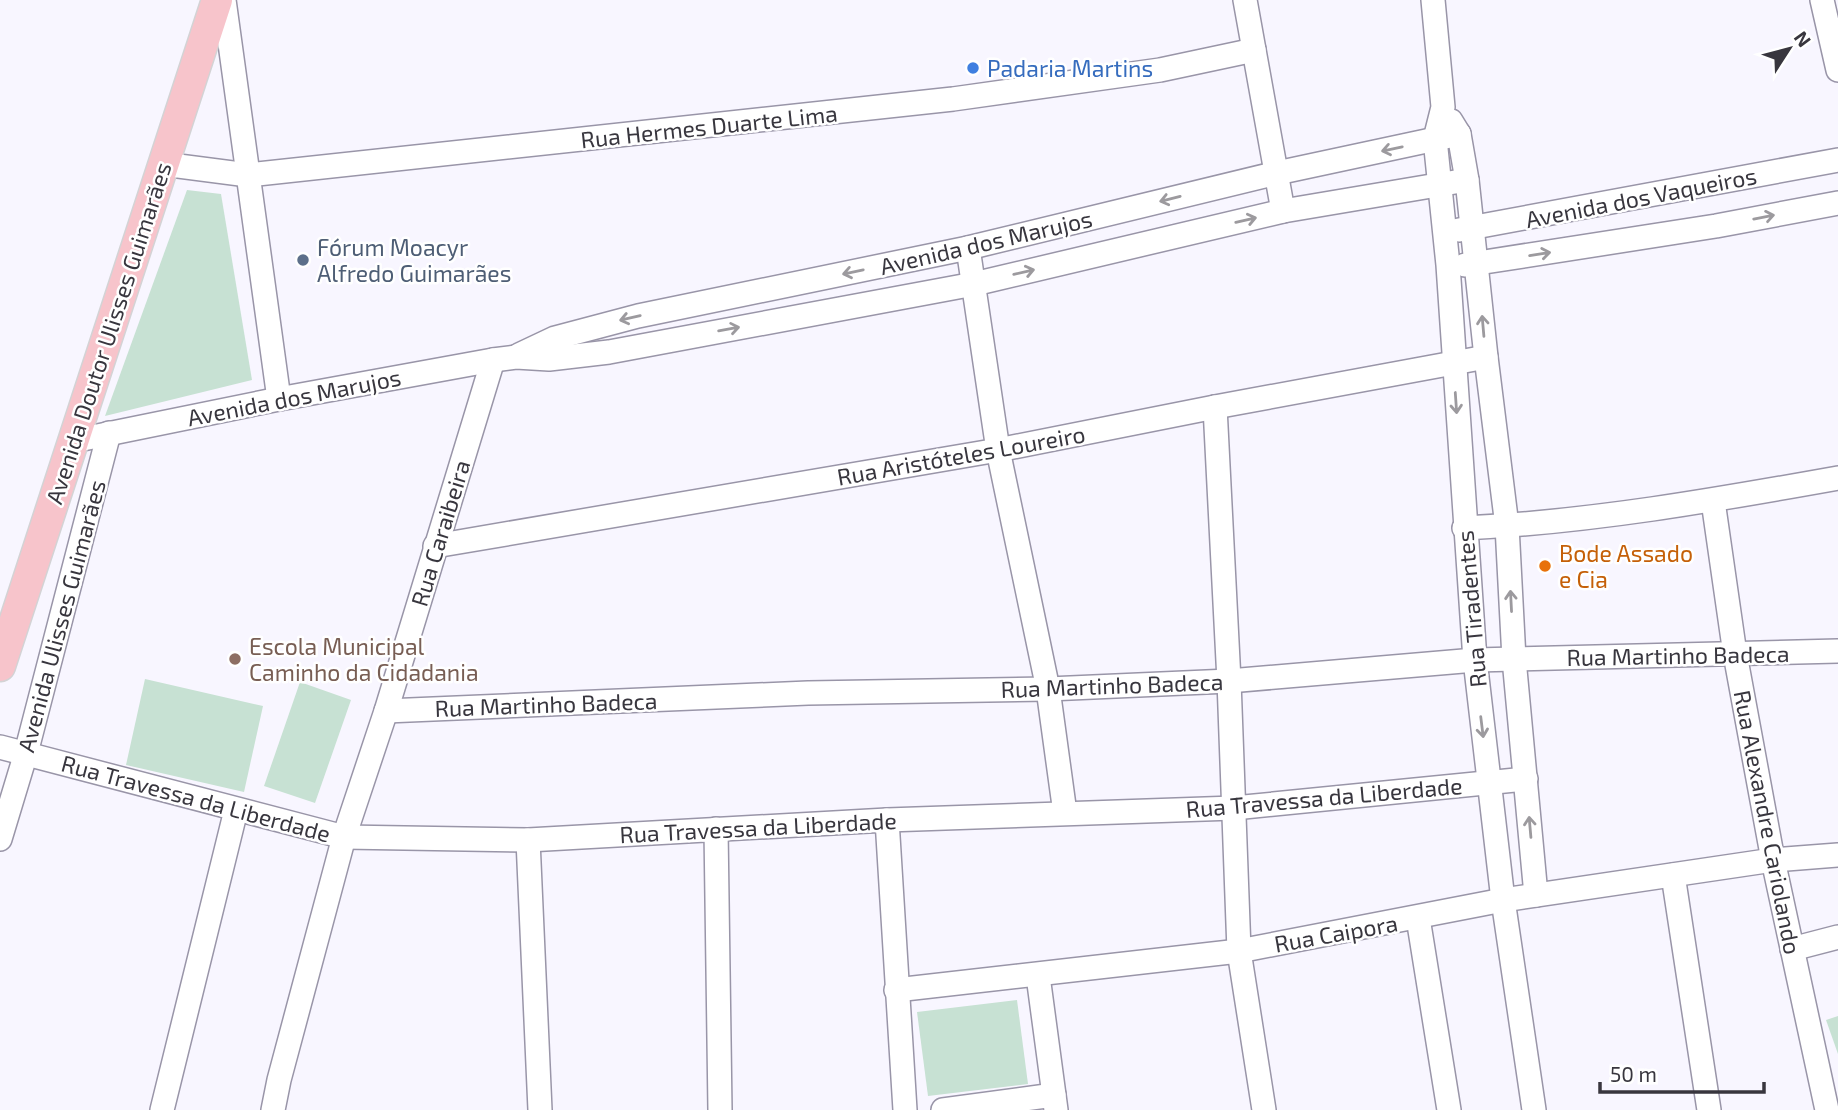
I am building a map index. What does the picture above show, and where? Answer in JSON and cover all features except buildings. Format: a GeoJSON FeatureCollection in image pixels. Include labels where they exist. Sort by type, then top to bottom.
{"type":"FeatureCollection","features":[{"type":"Feature","properties":{"kind":"main road","name":"Avenida Doutor Ulisses Guimarães"},"geometry":{"type":"LineString","coordinates":[[2,650],[217,0]]}},
{"type":"Feature","properties":{"kind":"street"},"geometry":{"type":"LineString","coordinates":[[224,0],[279,399]]}},
{"type":"Feature","properties":{"kind":"street"},"geometry":{"type":"LineString","coordinates":[[1245,0],[1283,211]]}},
{"type":"Feature","properties":{"kind":"street","name":"Rua Tiradentes"},"geometry":{"type":"LineString","coordinates":[[1433,0],[1443,107],[1435,139],[1448,265],[1475,660],[1503,900],[1534,1110]]}},
{"type":"Feature","properties":{"kind":"street"},"geometry":{"type":"LineString","coordinates":[[1822,0],[1838,70]]}},
{"type":"Feature","properties":{"kind":"street","name":"Rua Hermes Duarte Lima"},"geometry":{"type":"LineString","coordinates":[[163,164],[248,175],[953,99],[1160,70],[1254,50]]}},
{"type":"Feature","properties":{"kind":"street","name":"Rua Tiradentes"},"geometry":{"type":"LineString","coordinates":[[1443,107],[1459,134],[1474,228],[1486,357],[1507,526],[1514,659],[1536,895]]}},
{"type":"Feature","properties":{"kind":"street","name":"Avenida dos Marujos"},"geometry":{"type":"LineString","coordinates":[[516,356],[555,338],[604,324],[968,248],[1277,173],[1459,134]]}},
{"type":"Feature","properties":{"kind":"street","name":"Avenida dos Vaqueiros"},"geometry":{"type":"LineString","coordinates":[[1444,231],[1474,228],[1838,160]]}},
{"type":"Feature","properties":{"kind":"street","name":"Avenida dos Marujos"},"geometry":{"type":"LineString","coordinates":[[73,441],[279,399],[492,360],[516,356],[548,359],[609,352],[974,284],[1283,211],[1467,180]]}},
{"type":"Feature","properties":{"kind":"street","name":"Avenida dos Vaqueiros"},"geometry":{"type":"LineString","coordinates":[[1448,265],[1478,264],[1838,203]]}},
{"type":"Feature","properties":{"kind":"street"},"geometry":{"type":"LineString","coordinates":[[968,248],[998,450],[1048,689],[1065,813]]}},
{"type":"Feature","properties":{"kind":"street","name":"Rua Aristóteles Loureiro"},"geometry":{"type":"LineString","coordinates":[[435,546],[998,450],[1486,357]]}},
{"type":"Feature","properties":{"kind":"street","name":"Rua Caraibeira"},"geometry":{"type":"LineString","coordinates":[[273,1110],[278,1080],[344,837],[386,711],[492,360]]}},
{"type":"Feature","properties":{"kind":"street"},"geometry":{"type":"LineString","coordinates":[[1215,407],[1230,681],[1239,951],[1264,1110]]}},
{"type":"Feature","properties":{"kind":"street","name":"Avenida Ulisses Guimarães"},"geometry":{"type":"LineString","coordinates":[[0,839],[26,753],[109,433]]}},
{"type":"Feature","properties":{"kind":"street"},"geometry":{"type":"LineString","coordinates":[[1464,528],[1507,526],[1713,501],[1838,478]]}},
{"type":"Feature","properties":{"kind":"street","name":"Rua Alexandre Cariolando"},"geometry":{"type":"LineString","coordinates":[[1713,501],[1735,654],[1773,860],[1827,1107]]}},
{"type":"Feature","properties":{"kind":"street","name":"Rua Martinho Badeca"},"geometry":{"type":"LineString","coordinates":[[386,711],[808,693],[1048,689],[1230,681],[1475,660],[1838,651]]}},
{"type":"Feature","properties":{"kind":"street","name":"Rua Travessa da Liberdade"},"geometry":{"type":"LineString","coordinates":[[0,747],[344,837],[528,840],[887,820],[1234,808],[1526,779]]}},
{"type":"Feature","properties":{"kind":"street"},"geometry":{"type":"LineString","coordinates":[[162,1110],[236,810]]}},
{"type":"Feature","properties":{"kind":"street"},"geometry":{"type":"LineString","coordinates":[[887,820],[905,1110]]}},
{"type":"Feature","properties":{"kind":"street"},"geometry":{"type":"LineString","coordinates":[[716,829],[720,1110]]}},
{"type":"Feature","properties":{"kind":"street"},"geometry":{"type":"LineString","coordinates":[[528,840],[540,1110]]}},
{"type":"Feature","properties":{"kind":"street","name":"Rua Caipora"},"geometry":{"type":"LineString","coordinates":[[896,990],[1038,976],[1239,951],[1503,900],[1773,860],[1838,855]]}},
{"type":"Feature","properties":{"kind":"street"},"geometry":{"type":"LineString","coordinates":[[1673,875],[1709,1110]]}},
{"type":"Feature","properties":{"kind":"street"},"geometry":{"type":"LineString","coordinates":[[1419,918],[1449,1110]]}},
{"type":"Feature","properties":{"kind":"street"},"geometry":{"type":"LineString","coordinates":[[1792,949],[1838,937]]}},
{"type":"Feature","properties":{"kind":"street"},"geometry":{"type":"LineString","coordinates":[[943,1110],[1055,1102],[1038,976]]}},
{"type":"Feature","properties":{"kind":"green space"},"geometry":{"type":"Polygon","coordinates":[[[187,190],[221,194],[252,380],[105,416],[187,190]]]}},
{"type":"Feature","properties":{"kind":"green space"},"geometry":{"type":"Polygon","coordinates":[[[145,679],[263,706],[244,792],[126,765],[145,679]]]}},
{"type":"Feature","properties":{"kind":"green space"},"geometry":{"type":"Polygon","coordinates":[[[300,682],[351,700],[315,803],[264,786],[300,682]]]}},
{"type":"Feature","properties":{"kind":"green space"},"geometry":{"type":"Polygon","coordinates":[[[1017,1000],[1028,1084],[928,1096],[917,1012],[1017,1000]]]}},
{"type":"Feature","properties":{"kind":"green space"},"geometry":{"type":"Polygon","coordinates":[[[1838,1016],[1838,1054],[1826,1020],[1838,1016]]]}},
{"type":"Feature","properties":{"kind":"place","name":"Padaria Martins"},"geometry":{"type":"Point","coordinates":[973,68]}},
{"type":"Feature","properties":{"kind":"place","name":"Fórum Moacyr Alfredo Guimarães"},"geometry":{"type":"Point","coordinates":[303,260]}},
{"type":"Feature","properties":{"kind":"place","name":"Bode Assado e Cia"},"geometry":{"type":"Point","coordinates":[1545,566]}},
{"type":"Feature","properties":{"kind":"place","name":"Escola Municipal Caminho da Cidadania"},"geometry":{"type":"Point","coordinates":[235,659]}}]}
